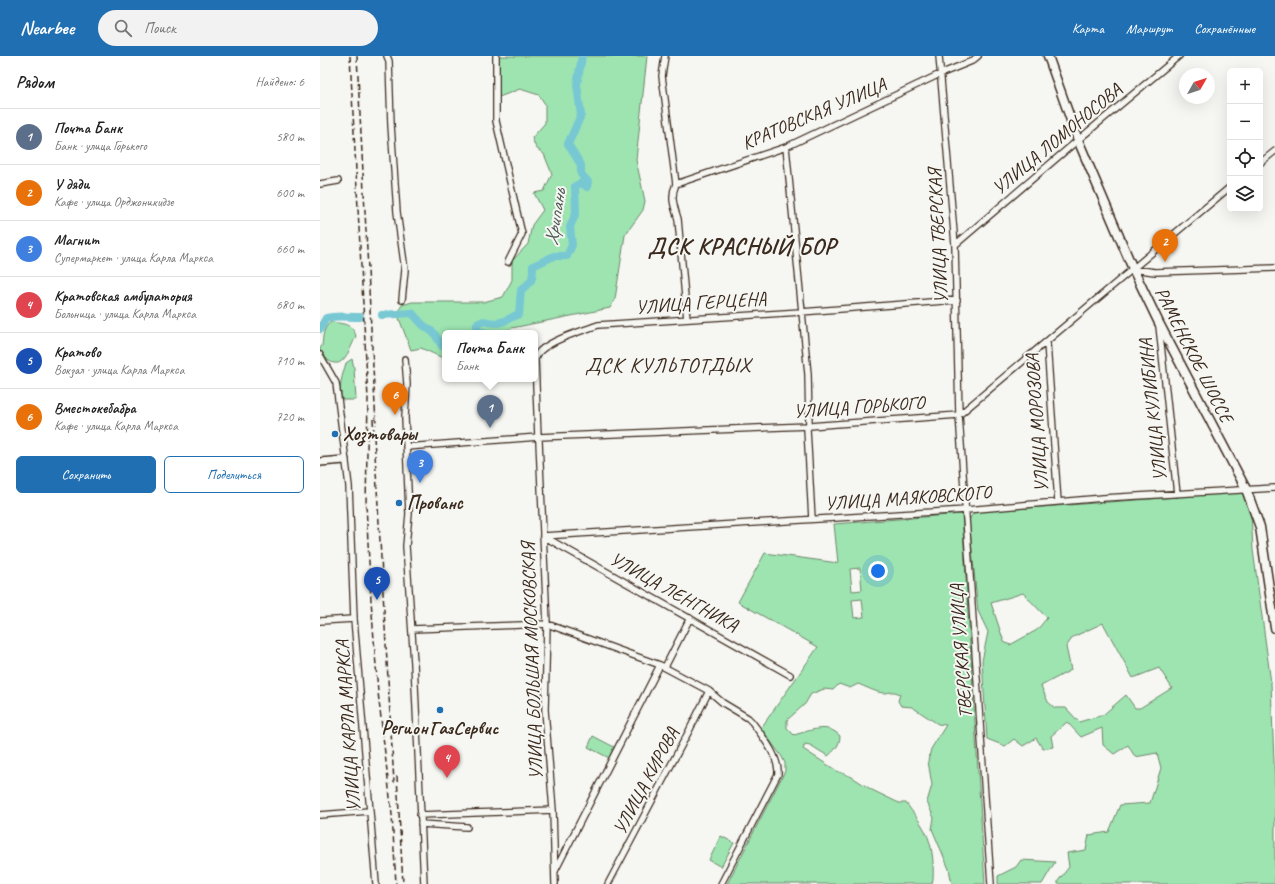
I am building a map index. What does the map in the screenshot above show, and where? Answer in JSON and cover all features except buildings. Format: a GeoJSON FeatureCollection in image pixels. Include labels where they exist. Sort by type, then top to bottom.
{"type":"FeatureCollection","features":[{"type":"Feature","properties":{"kind":"main road","name":"РАМЕНСКОЕ ШОССЕ"},"geometry":{"type":"LineString","coordinates":[[1048,56],[1078,140],[1133,269],[1159,323],[1246,490],[1260,527],[1275,628]]}},
{"type":"Feature","properties":{"kind":"street"},"geometry":{"type":"LineString","coordinates":[[387,56],[389,61],[391,125],[397,212],[405,270],[402,300]]}},
{"type":"Feature","properties":{"kind":"street"},"geometry":{"type":"LineString","coordinates":[[496,56],[496,121],[522,234],[508,262]]}},
{"type":"Feature","properties":{"kind":"street"},"geometry":{"type":"LineString","coordinates":[[665,56],[662,76],[676,184],[672,192],[673,205],[678,219],[687,319]]}},
{"type":"Feature","properties":{"kind":"street","name":"УЛИЦА ТВЕРСКАЯ"},"geometry":{"type":"LineString","coordinates":[[939,56],[955,245],[960,416]]}},
{"type":"Feature","properties":{"kind":"street","name":"КРАТОВСКАЯ УЛИЦА"},"geometry":{"type":"LineString","coordinates":[[676,184],[786,147],[940,74],[972,61],[978,56]]}},
{"type":"Feature","properties":{"kind":"street","name":"УЛИЦА ЛОМОНОСОВА"},"geometry":{"type":"LineString","coordinates":[[955,245],[1179,56]]}},
{"type":"Feature","properties":{"kind":"street"},"geometry":{"type":"LineString","coordinates":[[786,147],[808,374],[809,426],[807,429],[812,519]]}},
{"type":"Feature","properties":{"kind":"street"},"geometry":{"type":"LineString","coordinates":[[1263,161],[1275,151]]}},
{"type":"Feature","properties":{"kind":"street"},"geometry":{"type":"LineString","coordinates":[[320,184],[338,181]]}},
{"type":"Feature","properties":{"kind":"street"},"geometry":{"type":"LineString","coordinates":[[960,416],[1227,190]]}},
{"type":"Feature","properties":{"kind":"street"},"geometry":{"type":"LineString","coordinates":[[1133,269],[1155,272],[1275,268]]}},
{"type":"Feature","properties":{"kind":"street","name":"УЛИЦА ГЕРЦЕНА"},"geometry":{"type":"LineString","coordinates":[[538,354],[548,345],[598,324],[801,312],[957,300]]}},
{"type":"Feature","properties":{"kind":"street","name":"УЛИЦА КУЛИБИНА"},"geometry":{"type":"LineString","coordinates":[[1159,323],[1177,494]]}},
{"type":"Feature","properties":{"kind":"street","name":"УЛИЦА МОРОЗОВА"},"geometry":{"type":"LineString","coordinates":[[1047,343],[1058,502]]}},
{"type":"Feature","properties":{"kind":"street","name":"УЛИЦА КАРЛА МАРКСА"},"geometry":{"type":"LineString","coordinates":[[320,354],[336,383],[349,486],[354,619],[376,884]]}},
{"type":"Feature","properties":{"kind":"street"},"geometry":{"type":"LineString","coordinates":[[405,359],[405,417],[409,514],[406,546],[412,629],[424,884]]}},
{"type":"Feature","properties":{"kind":"street","name":"УЛИЦА ГЕРЦЕНА"},"geometry":{"type":"LineString","coordinates":[[536,382],[538,437]]}},
{"type":"Feature","properties":{"kind":"street","name":"УЛИЦА ГОРЬКОГО"},"geometry":{"type":"LineString","coordinates":[[406,446],[538,437],[809,426],[960,416]]}},
{"type":"Feature","properties":{"kind":"street","name":"ТВЕРСКАЯ УЛИЦА"},"geometry":{"type":"LineString","coordinates":[[960,416],[991,884]]}},
{"type":"Feature","properties":{"kind":"street","name":"УЛИЦА БОЛЬШАЯ МОСКОВСКАЯ"},"geometry":{"type":"LineString","coordinates":[[538,437],[546,624],[545,710],[553,810],[555,884]]}},
{"type":"Feature","properties":{"kind":"street"},"geometry":{"type":"LineString","coordinates":[[320,462],[345,460]]}},
{"type":"Feature","properties":{"kind":"street","name":"УЛИЦА МАЯКОВСКОГО"},"geometry":{"type":"LineString","coordinates":[[543,536],[966,510],[1058,502],[1275,488]]}},
{"type":"Feature","properties":{"kind":"street","name":"УЛИЦА ЛЕНГНИКА"},"geometry":{"type":"LineString","coordinates":[[543,536],[790,675]]}},
{"type":"Feature","properties":{"kind":"street"},"geometry":{"type":"LineString","coordinates":[[554,872],[662,666],[690,618]]}},
{"type":"Feature","properties":{"kind":"street"},"geometry":{"type":"LineString","coordinates":[[320,621],[354,619]]}},
{"type":"Feature","properties":{"kind":"street"},"geometry":{"type":"LineString","coordinates":[[412,629],[546,624],[662,666],[709,691],[723,703],[748,718],[774,757],[777,764],[778,774],[721,884]]}},
{"type":"Feature","properties":{"kind":"street","name":"УЛИЦА КИРОВА"},"geometry":{"type":"LineString","coordinates":[[608,884],[690,731],[709,691]]}},
{"type":"Feature","properties":{"kind":"street"},"geometry":{"type":"LineString","coordinates":[[420,815],[553,810]]}},
{"type":"Feature","properties":{"kind":"street"},"geometry":{"type":"LineString","coordinates":[[320,815],[369,811]]}},
{"type":"Feature","properties":{"kind":"street"},"geometry":{"type":"LineString","coordinates":[[421,824],[467,826]]}},
{"type":"Feature","properties":{"kind":"green space"},"geometry":{"type":"Polygon","coordinates":[[[499,56],[647,56],[636,160],[645,201],[643,210],[625,235],[615,299],[610,308],[512,328],[510,330],[442,330],[442,358],[421,348],[411,350],[397,313],[402,305],[412,302],[483,302],[503,297],[512,280],[512,261],[528,244],[532,225],[543,210],[534,193],[544,191],[552,174],[544,154],[536,148],[532,138],[545,123],[545,104],[539,95],[520,89],[499,97],[499,56]]]}},
{"type":"Feature","properties":{"kind":"green space"},"geometry":{"type":"Polygon","coordinates":[[[331,322],[349,326],[356,336],[348,353],[339,363],[333,363],[320,356],[320,348],[322,346],[324,332],[328,324],[331,322]]]}},
{"type":"Feature","properties":{"kind":"green space"},"geometry":{"type":"Polygon","coordinates":[[[352,359],[356,400],[343,400],[341,395],[342,376],[346,363],[352,359]]]}},
{"type":"Feature","properties":{"kind":"green space"},"geometry":{"type":"Polygon","coordinates":[[[1244,492],[1251,513],[1253,550],[1271,683],[1275,788],[1275,884],[1058,884],[1058,881],[1069,867],[1067,853],[1086,850],[1089,835],[1109,832],[1120,805],[1150,803],[1161,768],[1157,753],[1135,757],[1128,745],[1114,754],[1103,745],[1102,728],[1081,737],[1067,722],[1051,736],[1053,747],[1043,749],[1036,738],[1023,746],[1014,739],[1005,746],[987,739],[982,661],[988,632],[978,611],[969,520],[974,512],[1244,492]],[[1023,593],[991,603],[1004,642],[1010,645],[1037,630],[1047,618],[1023,593]],[[1103,623],[1073,637],[1066,647],[1071,670],[1041,686],[1048,702],[1055,708],[1066,708],[1079,722],[1103,715],[1126,695],[1135,708],[1140,708],[1172,688],[1159,668],[1133,678],[1103,623]]]}},
{"type":"Feature","properties":{"kind":"green space"},"geometry":{"type":"Polygon","coordinates":[[[962,514],[985,884],[952,884],[949,869],[932,829],[934,818],[927,802],[932,785],[928,761],[931,749],[946,725],[938,724],[912,707],[901,706],[898,701],[900,694],[893,692],[881,693],[858,684],[850,688],[839,684],[833,690],[824,689],[811,694],[805,704],[787,720],[787,728],[794,735],[824,728],[835,732],[840,736],[839,742],[828,756],[810,745],[805,744],[803,749],[837,771],[852,777],[872,790],[899,803],[906,803],[925,830],[928,837],[933,862],[932,884],[727,884],[785,771],[785,763],[782,757],[761,728],[818,647],[738,602],[765,553],[838,563],[834,524],[962,514]],[[860,568],[850,569],[852,591],[862,590],[860,568]],[[862,599],[852,600],[854,618],[864,617],[862,599]]]}},
{"type":"Feature","properties":{"kind":"green space"},"geometry":{"type":"Polygon","coordinates":[[[593,736],[614,747],[609,758],[588,747],[593,736]]]}},
{"type":"Feature","properties":{"kind":"green space"},"geometry":{"type":"Polygon","coordinates":[[[721,836],[734,843],[721,867],[709,860],[721,836]]]}},
{"type":"Feature","properties":{"kind":"green space"},"geometry":{"type":"Polygon","coordinates":[[[1021,860],[1055,862],[1042,884],[998,884],[998,876],[1016,867],[1021,860]]]}},
{"type":"Feature","properties":{"kind":"waterway","name":"Хрипань"},"geometry":{"type":"LineString","coordinates":[[477,330],[477,324],[484,321],[498,323],[519,314],[521,290],[528,285],[531,280],[533,275],[533,266],[554,256],[567,256],[572,245],[570,227],[576,213],[575,186],[581,183],[587,187],[588,182],[581,174],[581,165],[568,144],[581,115],[577,85],[582,56]]}},
{"type":"Feature","properties":{"kind":"waterway","name":"Хрипань"},"geometry":{"type":"LineString","coordinates":[[382,315],[412,313],[423,325],[434,333],[442,346]]}},
{"type":"Feature","properties":{"kind":"waterway","name":"Хрипань"},"geometry":{"type":"LineString","coordinates":[[320,329],[326,318],[338,316],[360,317]]}},
{"type":"Feature","properties":{"kind":"railway"},"geometry":{"type":"LineString","coordinates":[[350,56],[368,399],[366,504],[371,600],[378,692],[392,815],[396,884]]}},
{"type":"Feature","properties":{"kind":"railway"},"geometry":{"type":"LineString","coordinates":[[357,56],[376,425]]}},
{"type":"Feature","properties":{"kind":"railway"},"geometry":{"type":"LineString","coordinates":[[373,419],[394,783]]}},
{"type":"Feature","properties":{"kind":"railway"},"geometry":{"type":"LineString","coordinates":[[397,776],[403,884]]}},
{"type":"Feature","properties":{"kind":"place","name":"У дяди"},"geometry":{"type":"Point","coordinates":[1165,262]}},
{"type":"Feature","properties":{"kind":"place","name":"Вместокебабра"},"geometry":{"type":"Point","coordinates":[395,415]}},
{"type":"Feature","properties":{"kind":"place","name":"Почта Банк"},"geometry":{"type":"Point","coordinates":[490,428]}},
{"type":"Feature","properties":{"kind":"place","name":"Хозтовары"},"geometry":{"type":"Point","coordinates":[335,434]}},
{"type":"Feature","properties":{"kind":"place","name":"Магнит"},"geometry":{"type":"Point","coordinates":[420,483]}},
{"type":"Feature","properties":{"kind":"place","name":"Прованс"},"geometry":{"type":"Point","coordinates":[399,503]}},
{"type":"Feature","properties":{"kind":"place","name":"Кратово"},"geometry":{"type":"Point","coordinates":[377,600]}},
{"type":"Feature","properties":{"kind":"place","name":"РегионГазСервис"},"geometry":{"type":"Point","coordinates":[440,710]}},
{"type":"Feature","properties":{"kind":"place","name":"Кратовская амбулатория"},"geometry":{"type":"Point","coordinates":[447,778]}},
{"type":"Feature","properties":{"kind":"district","name":"ДСК КРАСНЫЙ БОР"},"geometry":{"type":"Point","coordinates":[742,246]}},
{"type":"Feature","properties":{"kind":"district","name":"ДСК КУЛЬТОТДЫХ"},"geometry":{"type":"Point","coordinates":[668,365]}}]}
